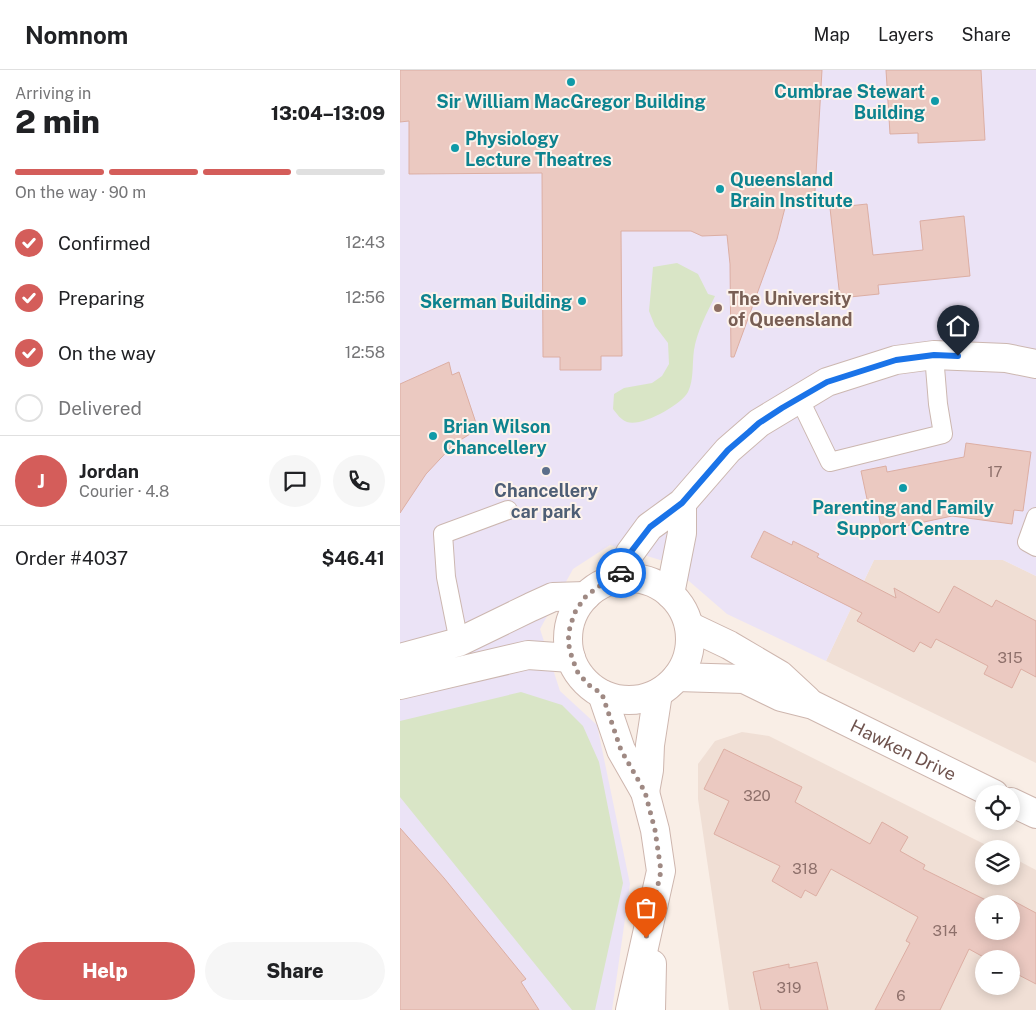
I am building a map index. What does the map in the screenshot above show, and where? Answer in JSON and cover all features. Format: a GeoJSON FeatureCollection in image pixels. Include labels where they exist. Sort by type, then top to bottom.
{"type":"FeatureCollection","features":[{"type":"Feature","properties":{"kind":"main road"},"geometry":{"type":"LineString","coordinates":[[619,579],[630,553],[650,527],[682,503],[728,450],[759,423],[827,382],[896,360],[934,355],[1006,358],[1036,364]]}},
{"type":"Feature","properties":{"kind":"main road"},"geometry":{"type":"LineString","coordinates":[[670,594],[682,533],[682,503]]}},
{"type":"Feature","properties":{"kind":"main road"},"geometry":{"type":"LineString","coordinates":[[645,792],[650,770],[650,745],[668,685],[686,661],[690,644],[689,626],[682,609],[670,594],[655,584],[637,578],[619,579],[601,585],[586,596],[576,610],[570,626],[568,642],[578,673],[589,685],[602,694],[621,700],[640,699],[668,685]]}},
{"type":"Feature","properties":{"kind":"main road"},"geometry":{"type":"LineString","coordinates":[[400,658],[459,642],[553,598],[586,596]]}},
{"type":"Feature","properties":{"kind":"main road","name":"Hawken Drive"},"geometry":{"type":"LineString","coordinates":[[689,626],[729,645],[780,676],[813,705]]}},
{"type":"Feature","properties":{"kind":"main road"},"geometry":{"type":"LineString","coordinates":[[400,685],[528,655],[572,658]]}},
{"type":"Feature","properties":{"kind":"main road","name":"Hawken Drive"},"geometry":{"type":"LineString","coordinates":[[668,685],[744,679],[781,697],[813,705],[976,785]]}},
{"type":"Feature","properties":{"kind":"main road"},"geometry":{"type":"LineString","coordinates":[[602,694],[621,750],[645,792],[655,830],[661,871],[630,1010]]}},
{"type":"Feature","properties":{"kind":"main road"},"geometry":{"type":"LineString","coordinates":[[1020,806],[1036,814]]}},
{"type":"Feature","properties":{"kind":"main road"},"geometry":{"type":"LineString","coordinates":[[651,1010],[653,902]]}},
{"type":"Feature","properties":{"kind":"lane"},"geometry":{"type":"LineString","coordinates":[[800,398],[830,462],[943,434],[938,404],[934,355]]}},
{"type":"Feature","properties":{"kind":"lane"},"geometry":{"type":"LineString","coordinates":[[459,642],[446,577],[443,534],[508,510]]}},
{"type":"Feature","properties":{"kind":"lane"},"geometry":{"type":"LineString","coordinates":[[1036,517],[1027,542],[1036,547]]}},
{"type":"Feature","properties":{"kind":"shaded area","name":"The University of Queensland"},"geometry":{"type":"Polygon","coordinates":[[[400,70],[1036,70],[1036,576],[1003,560],[874,560],[826,661],[727,614],[667,562],[610,545],[573,569],[540,629],[560,691],[597,725],[630,884],[612,1010],[400,1010],[400,70]]]}},
{"type":"Feature","properties":{"kind":"shaded area"},"geometry":{"type":"Polygon","coordinates":[[[874,560],[1003,560],[1036,576],[1036,763],[826,661],[874,560]]]}},
{"type":"Feature","properties":{"kind":"shaded area"},"geometry":{"type":"Polygon","coordinates":[[[742,732],[769,736],[976,840],[975,885],[1020,885],[1020,862],[1036,870],[1036,1010],[729,1010],[698,799],[698,764],[715,741],[742,732]]]}},
{"type":"Feature","properties":{"kind":"green space"},"geometry":{"type":"Polygon","coordinates":[[[677,263],[698,274],[708,294],[715,296],[695,343],[690,387],[684,397],[670,409],[642,421],[627,422],[613,409],[614,394],[624,388],[652,383],[662,376],[669,364],[668,343],[655,326],[649,311],[653,267],[677,263]]]}},
{"type":"Feature","properties":{"kind":"green space"},"geometry":{"type":"Polygon","coordinates":[[[521,692],[562,705],[583,726],[599,762],[623,883],[595,1010],[572,1010],[400,797],[400,721],[521,692]]]}},
{"type":"Feature","properties":{"kind":"building"},"geometry":{"type":"Polygon","coordinates":[[[400,70],[822,70],[814,208],[788,196],[777,239],[734,357],[731,357],[730,264],[727,235],[702,236],[691,231],[621,231],[622,356],[601,356],[601,370],[560,370],[560,357],[543,357],[542,173],[409,174],[409,121],[400,122],[400,70]]]}},
{"type":"Feature","properties":{"kind":"building","name":"Cumbrae Stewart Building"},"geometry":{"type":"Polygon","coordinates":[[[886,70],[981,70],[985,140],[918,143],[918,133],[890,134],[886,70]]]}},
{"type":"Feature","properties":{"kind":"building"},"geometry":{"type":"Polygon","coordinates":[[[867,204],[873,255],[923,250],[920,221],[964,216],[970,276],[878,285],[879,294],[840,298],[830,208],[867,204]]]}},
{"type":"Feature","properties":{"kind":"building","name":"Brian Wilson Chancellery"},"geometry":{"type":"Polygon","coordinates":[[[449,362],[452,375],[459,372],[478,429],[454,444],[426,474],[400,513],[400,384],[449,362]]]}},
{"type":"Feature","properties":{"kind":"building"},"geometry":{"type":"Polygon","coordinates":[[[966,443],[1031,452],[1023,511],[1014,510],[1012,524],[952,516],[882,531],[878,512],[870,513],[861,471],[886,466],[887,472],[964,457],[966,443]]]}},
{"type":"Feature","properties":{"kind":"building"},"geometry":{"type":"Polygon","coordinates":[[[764,531],[792,545],[793,541],[819,554],[817,557],[896,598],[894,588],[939,613],[954,586],[992,607],[996,600],[1036,621],[1036,677],[1021,669],[1012,688],[984,674],[988,666],[936,639],[931,648],[920,642],[914,652],[857,621],[862,613],[751,557],[764,531]]]}},
{"type":"Feature","properties":{"kind":"building"},"geometry":{"type":"Polygon","coordinates":[[[724,749],[802,787],[795,802],[870,844],[882,822],[908,837],[900,851],[925,865],[923,869],[976,895],[975,940],[1020,940],[1020,904],[1036,913],[1036,984],[1020,976],[1020,950],[975,950],[975,952],[969,949],[940,1010],[875,1010],[910,943],[906,941],[918,917],[831,869],[816,896],[805,890],[801,898],[772,881],[780,866],[714,834],[729,801],[704,789],[724,749]]]}},
{"type":"Feature","properties":{"kind":"building"},"geometry":{"type":"Polygon","coordinates":[[[400,828],[444,878],[526,979],[521,982],[539,1010],[400,1010],[400,828]]]}},
{"type":"Feature","properties":{"kind":"building"},"geometry":{"type":"Polygon","coordinates":[[[817,962],[828,1010],[761,1010],[753,972],[789,964],[789,968],[817,962]]]}},
{"type":"Feature","properties":{"kind":"way so far"},"geometry":{"type":"LineString","coordinates":[[621,573],[619,579],[601,585],[586,596],[576,610],[570,626],[568,642],[578,673],[589,685],[602,694],[621,750],[645,792],[655,830],[661,871],[646,938]]}},
{"type":"Feature","properties":{"kind":"place","name":"Sir William MacGregor Building"},"geometry":{"type":"Point","coordinates":[571,82]}},
{"type":"Feature","properties":{"kind":"place","name":"Cumbrae Stewart Building"},"geometry":{"type":"Point","coordinates":[935,101]}},
{"type":"Feature","properties":{"kind":"place","name":"Physiology Lecture Theatres"},"geometry":{"type":"Point","coordinates":[455,148]}},
{"type":"Feature","properties":{"kind":"place","name":"Queensland Brain Institute"},"geometry":{"type":"Point","coordinates":[720,189]}},
{"type":"Feature","properties":{"kind":"place","name":"Skerman Building"},"geometry":{"type":"Point","coordinates":[582,301]}},
{"type":"Feature","properties":{"kind":"place","name":"The University of Queensland"},"geometry":{"type":"Point","coordinates":[718,308]}},
{"type":"Feature","properties":{"kind":"place","name":"Brian Wilson Chancellery"},"geometry":{"type":"Point","coordinates":[433,436]}},
{"type":"Feature","properties":{"kind":"place","name":"Chancellery car park"},"geometry":{"type":"Point","coordinates":[546,471]}},
{"type":"Feature","properties":{"kind":"place","name":"Parenting and Family Support Centre"},"geometry":{"type":"Point","coordinates":[903,488]}},
{"type":"Feature","properties":{"kind":"route"},"geometry":{"type":"LineString","coordinates":[[621,573],[630,553],[650,527],[682,503],[728,450],[759,423],[782,408],[827,382],[896,360],[934,355],[958,356]]}}]}
